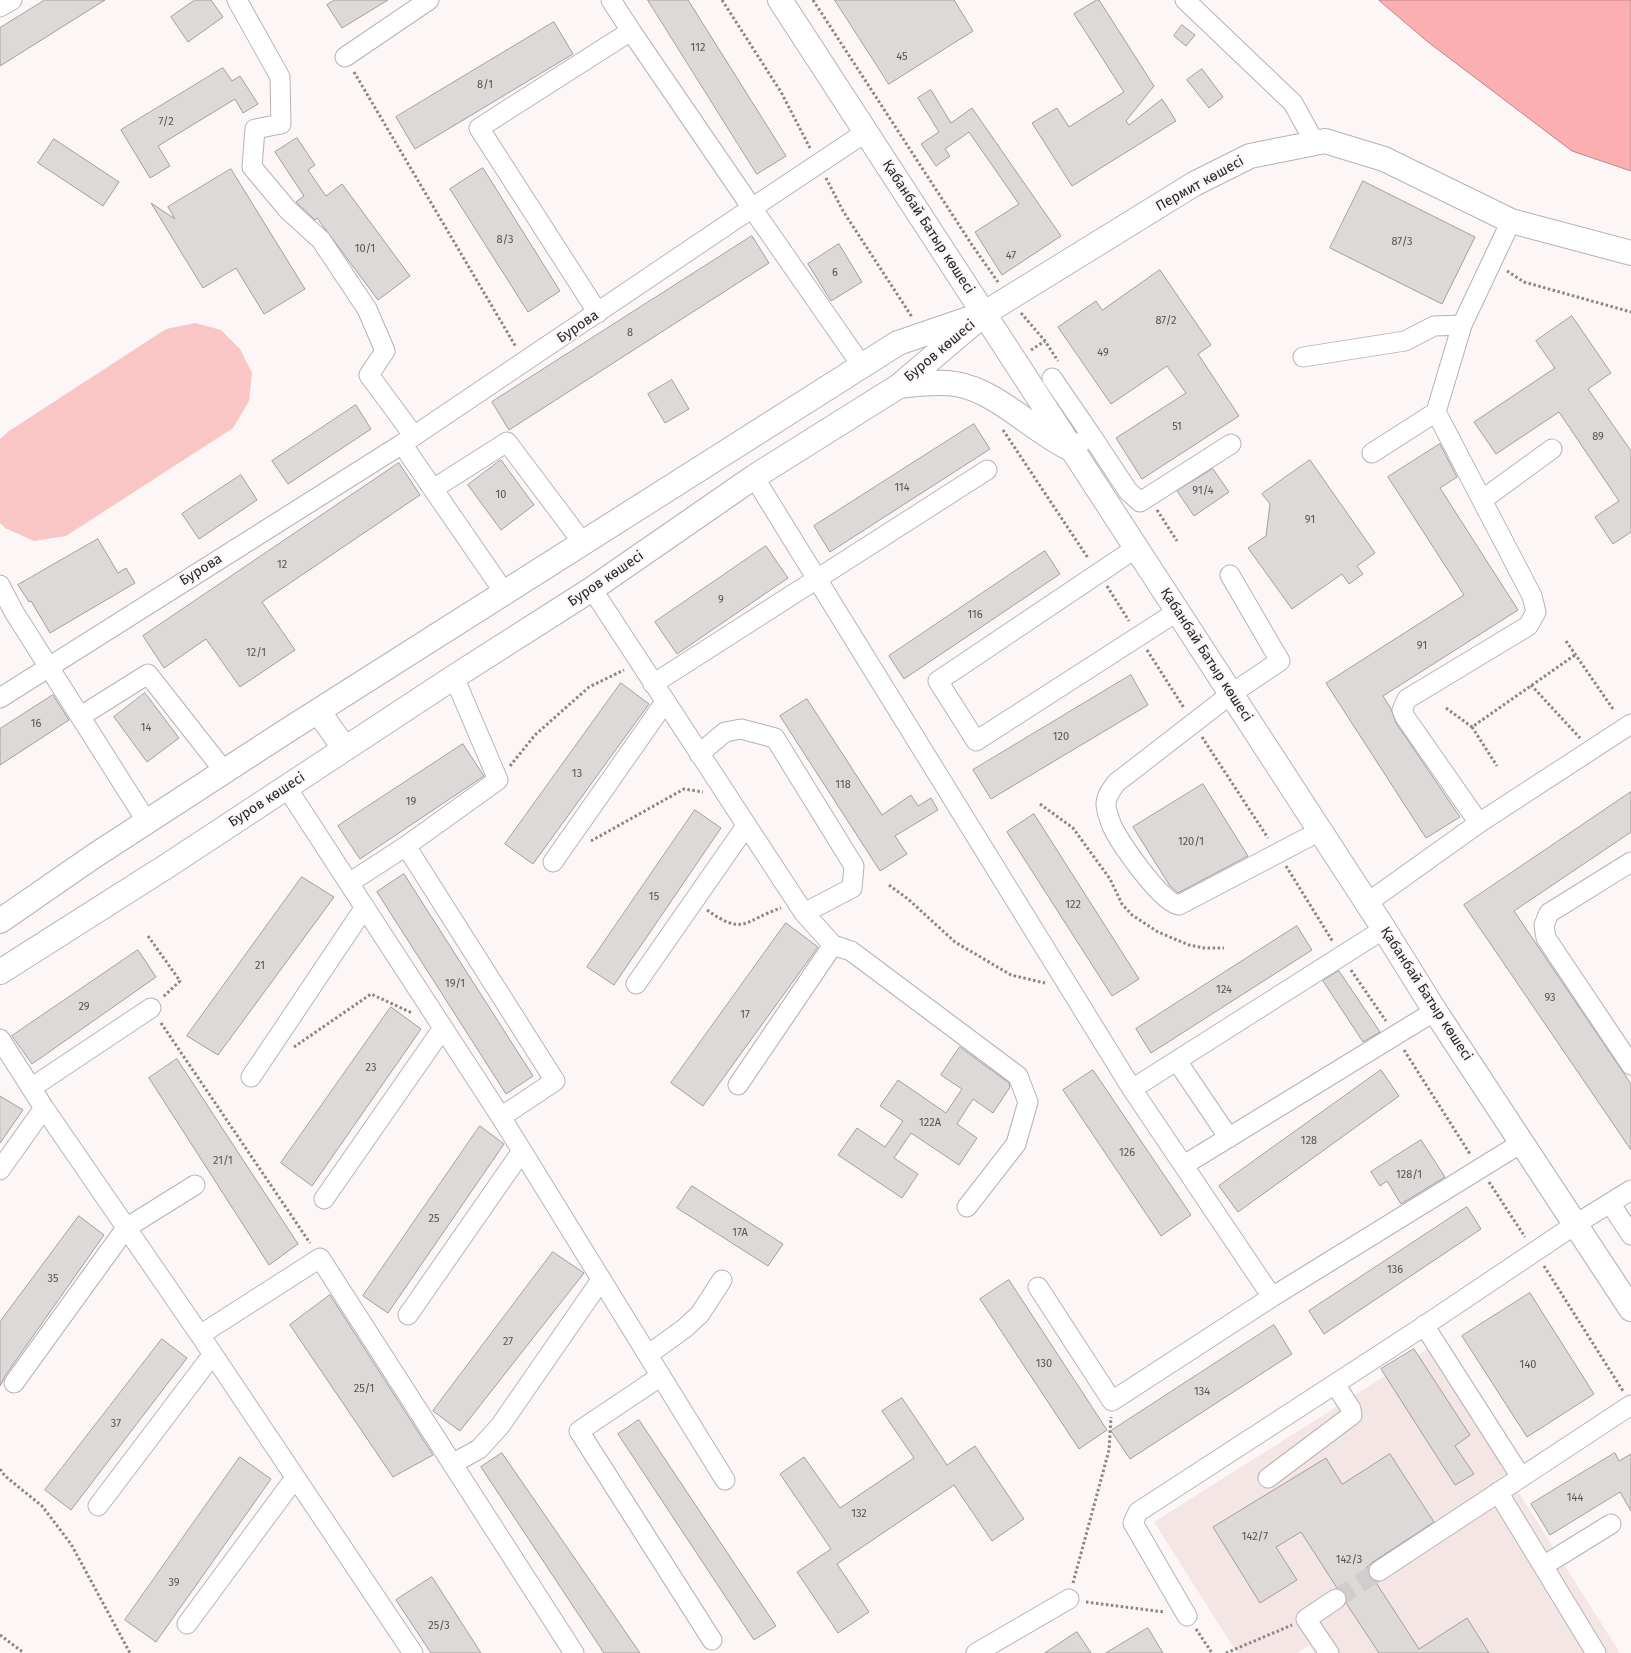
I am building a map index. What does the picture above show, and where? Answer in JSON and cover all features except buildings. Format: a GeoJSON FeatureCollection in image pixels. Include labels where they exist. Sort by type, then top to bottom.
{"type":"FeatureCollection","features":[{"type":"Feature","properties":{"kind":"main road","name":"Қабанбай Батыр көшесі"},"geometry":{"type":"LineString","coordinates":[[780,0],[985,313],[1081,442],[1136,548],[1384,929],[1435,1011],[1523,1142],[1631,1309]]}},
{"type":"Feature","properties":{"kind":"main road","name":"Пермит көшесі"},"geometry":{"type":"LineString","coordinates":[[985,313],[1020,306],[1194,184],[1250,156],[1325,142],[1384,159],[1511,221],[1631,253]]}},
{"type":"Feature","properties":{"kind":"main road","name":"Буров көшесі"},"geometry":{"type":"LineString","coordinates":[[0,921],[94,856],[224,771],[862,366],[898,344],[985,313]]}},
{"type":"Feature","properties":{"kind":"main road","name":"Буров көшесі"},"geometry":{"type":"LineString","coordinates":[[0,972],[592,589],[754,477],[899,386],[985,313]]}},
{"type":"Feature","properties":{"kind":"main road"},"geometry":{"type":"LineString","coordinates":[[899,386],[955,384],[977,389],[1022,417],[1051,439],[1081,442]]}},
{"type":"Feature","properties":{"kind":"main road"},"geometry":{"type":"LineString","coordinates":[[318,711],[344,748]]}},
{"type":"Feature","properties":{"kind":"street"},"geometry":{"type":"LineString","coordinates":[[0,7],[12,0]]}},
{"type":"Feature","properties":{"kind":"street"},"geometry":{"type":"LineString","coordinates":[[237,0],[280,77],[281,124],[255,129],[252,167],[288,210],[321,240],[366,309],[385,350],[369,376],[408,440],[433,489],[504,592]]}},
{"type":"Feature","properties":{"kind":"street"},"geometry":{"type":"LineString","coordinates":[[344,57],[429,0]]}},
{"type":"Feature","properties":{"kind":"street"},"geometry":{"type":"LineString","coordinates":[[611,0],[862,366]]}},
{"type":"Feature","properties":{"kind":"street"},"geometry":{"type":"LineString","coordinates":[[1185,0],[1293,103],[1315,143]]}},
{"type":"Feature","properties":{"kind":"street"},"geometry":{"type":"LineString","coordinates":[[598,313],[479,128],[631,31]]}},
{"type":"Feature","properties":{"kind":"street","name":"Бурова"},"geometry":{"type":"LineString","coordinates":[[0,698],[408,440],[866,132]]}},
{"type":"Feature","properties":{"kind":"street"},"geometry":{"type":"LineString","coordinates":[[1372,453],[1436,412],[1462,325],[1511,221]]}},
{"type":"Feature","properties":{"kind":"street"},"geometry":{"type":"LineString","coordinates":[[1303,357],[1405,342],[1434,326],[1462,325]]}},
{"type":"Feature","properties":{"kind":"street"},"geometry":{"type":"LineString","coordinates":[[1056,372],[1081,442],[1128,492],[1140,502],[1231,444]]}},
{"type":"Feature","properties":{"kind":"street"},"geometry":{"type":"LineString","coordinates":[[1436,412],[1532,596],[1536,612],[1528,626],[1407,699],[1402,710],[1479,823]]}},
{"type":"Feature","properties":{"kind":"street"},"geometry":{"type":"LineString","coordinates":[[433,489],[507,442],[583,543]]}},
{"type":"Feature","properties":{"kind":"street"},"geometry":{"type":"LineString","coordinates":[[1482,500],[1552,449]]}},
{"type":"Feature","properties":{"kind":"street"},"geometry":{"type":"LineString","coordinates":[[653,684],[987,470]]}},
{"type":"Feature","properties":{"kind":"street"},"geometry":{"type":"LineString","coordinates":[[754,477],[1132,1089],[1272,1297]]}},
{"type":"Feature","properties":{"kind":"street"},"geometry":{"type":"LineString","coordinates":[[1136,548],[938,681],[976,741],[1178,611]]}},
{"type":"Feature","properties":{"kind":"street"},"geometry":{"type":"LineString","coordinates":[[1230,575],[1280,661],[1231,694],[1116,783],[1108,796],[1106,804],[1112,826],[1144,875],[1168,901],[1176,905],[1320,831]]}},
{"type":"Feature","properties":{"kind":"street"},"geometry":{"type":"LineString","coordinates":[[0,585],[7,616],[49,666],[146,822]]}},
{"type":"Feature","properties":{"kind":"street"},"geometry":{"type":"LineString","coordinates":[[592,589],[801,908],[833,945],[851,951],[1018,1076],[1028,1102],[1016,1144],[967,1207]]}},
{"type":"Feature","properties":{"kind":"street"},"geometry":{"type":"LineString","coordinates":[[81,716],[148,674],[224,771]]}},
{"type":"Feature","properties":{"kind":"street"},"geometry":{"type":"LineString","coordinates":[[349,883],[406,846],[498,780],[454,677]]}},
{"type":"Feature","properties":{"kind":"street"},"geometry":{"type":"LineString","coordinates":[[553,862],[665,702]]}},
{"type":"Feature","properties":{"kind":"street"},"geometry":{"type":"LineString","coordinates":[[1367,903],[1479,823],[1631,724]]}},
{"type":"Feature","properties":{"kind":"street"},"geometry":{"type":"LineString","coordinates":[[699,754],[726,732],[741,728],[775,738],[854,866],[852,888],[801,908]]}},
{"type":"Feature","properties":{"kind":"street"},"geometry":{"type":"LineString","coordinates":[[287,788],[501,1117],[726,1480]]}},
{"type":"Feature","properties":{"kind":"street"},"geometry":{"type":"LineString","coordinates":[[636,984],[746,826]]}},
{"type":"Feature","properties":{"kind":"street"},"geometry":{"type":"LineString","coordinates":[[406,846],[555,1081],[501,1117]]}},
{"type":"Feature","properties":{"kind":"street"},"geometry":{"type":"LineString","coordinates":[[1631,862],[1549,913],[1544,925],[1546,938],[1631,1065]]}},
{"type":"Feature","properties":{"kind":"street"},"geometry":{"type":"LineString","coordinates":[[251,1077],[365,908]]}},
{"type":"Feature","properties":{"kind":"street"},"geometry":{"type":"LineString","coordinates":[[1132,1089],[1384,929]]}},
{"type":"Feature","properties":{"kind":"street"},"geometry":{"type":"LineString","coordinates":[[738,1085],[833,945]]}},
{"type":"Feature","properties":{"kind":"street"},"geometry":{"type":"LineString","coordinates":[[31,1088],[151,1008]]}},
{"type":"Feature","properties":{"kind":"street"},"geometry":{"type":"LineString","coordinates":[[1184,1165],[1435,1011]]}},
{"type":"Feature","properties":{"kind":"street"},"geometry":{"type":"LineString","coordinates":[[324,1198],[443,1028]]}},
{"type":"Feature","properties":{"kind":"street"},"geometry":{"type":"LineString","coordinates":[[0,1039],[44,1108],[213,1354],[409,1652]]}},
{"type":"Feature","properties":{"kind":"street"},"geometry":{"type":"LineString","coordinates":[[1177,1061],[1229,1138]]}},
{"type":"Feature","properties":{"kind":"street"},"geometry":{"type":"LineString","coordinates":[[0,1170],[44,1108]]}},
{"type":"Feature","properties":{"kind":"street"},"geometry":{"type":"LineString","coordinates":[[1038,1287],[1112,1401],[1272,1297],[1523,1142]]}},
{"type":"Feature","properties":{"kind":"street"},"geometry":{"type":"LineString","coordinates":[[408,1315],[522,1151]]}},
{"type":"Feature","properties":{"kind":"street"},"geometry":{"type":"LineString","coordinates":[[14,1383],[126,1228],[195,1185]]}},
{"type":"Feature","properties":{"kind":"street"},"geometry":{"type":"LineString","coordinates":[[1187,1616],[1133,1523],[1138,1512],[1424,1326],[1576,1224],[1631,1190]]}},
{"type":"Feature","properties":{"kind":"street"},"geometry":{"type":"LineString","coordinates":[[1610,1203],[1631,1235]]}},
{"type":"Feature","properties":{"kind":"street"},"geometry":{"type":"LineString","coordinates":[[200,1335],[320,1258],[574,1653]]}},
{"type":"Feature","properties":{"kind":"street"},"geometry":{"type":"LineString","coordinates":[[452,1464],[479,1449],[500,1426],[602,1280]]}},
{"type":"Feature","properties":{"kind":"street"},"geometry":{"type":"LineString","coordinates":[[648,1354],[685,1328],[700,1314],[722,1280]]}},
{"type":"Feature","properties":{"kind":"street"},"geometry":{"type":"LineString","coordinates":[[1424,1326],[1521,1477]]}},
{"type":"Feature","properties":{"kind":"street"},"geometry":{"type":"LineString","coordinates":[[98,1506],[213,1354]]}},
{"type":"Feature","properties":{"kind":"street"},"geometry":{"type":"LineString","coordinates":[[661,1376],[579,1431],[712,1640]]}},
{"type":"Feature","properties":{"kind":"street"},"geometry":{"type":"LineString","coordinates":[[1268,1478],[1352,1415],[1352,1409],[1335,1384]]}},
{"type":"Feature","properties":{"kind":"street"},"geometry":{"type":"LineString","coordinates":[[1379,1571],[1631,1405]]}},
{"type":"Feature","properties":{"kind":"street"},"geometry":{"type":"LineString","coordinates":[[187,1624],[295,1478]]}},
{"type":"Feature","properties":{"kind":"street"},"geometry":{"type":"LineString","coordinates":[[1498,1492],[1596,1653]]}},
{"type":"Feature","properties":{"kind":"street"},"geometry":{"type":"LineString","coordinates":[[1543,1566],[1611,1524]]}},
{"type":"Feature","properties":{"kind":"street"},"geometry":{"type":"LineString","coordinates":[[976,1653],[1069,1599]]}},
{"type":"Feature","properties":{"kind":"street"},"geometry":{"type":"LineString","coordinates":[[1329,1653],[1306,1619],[1336,1599]]}},
{"type":"Feature","properties":{"kind":"path"},"geometry":{"type":"LineString","coordinates":[[722,0],[781,92],[843,210],[924,334]]}},
{"type":"Feature","properties":{"kind":"path"},"geometry":{"type":"LineString","coordinates":[[813,0],[972,245],[1045,341],[1056,372]]}},
{"type":"Feature","properties":{"kind":"path"},"geometry":{"type":"LineString","coordinates":[[344,57],[525,362]]}},
{"type":"Feature","properties":{"kind":"path"},"geometry":{"type":"LineString","coordinates":[[1491,263],[1524,282],[1631,312]]}},
{"type":"Feature","properties":{"kind":"path"},"geometry":{"type":"LineString","coordinates":[[1149,496],[1177,541]]}},
{"type":"Feature","properties":{"kind":"path"},"geometry":{"type":"LineString","coordinates":[[1566,641],[1613,709]]}},
{"type":"Feature","properties":{"kind":"path"},"geometry":{"type":"LineString","coordinates":[[1472,726],[1576,655]]}},
{"type":"Feature","properties":{"kind":"path"},"geometry":{"type":"LineString","coordinates":[[498,780],[535,735],[589,687],[640,663]]}},
{"type":"Feature","properties":{"kind":"path"},"geometry":{"type":"LineString","coordinates":[[1531,685],[1581,740]]}},
{"type":"Feature","properties":{"kind":"path"},"geometry":{"type":"LineString","coordinates":[[1446,708],[1472,726],[1497,766]]}},
{"type":"Feature","properties":{"kind":"path"},"geometry":{"type":"LineString","coordinates":[[588,842],[684,789],[726,795]]}},
{"type":"Feature","properties":{"kind":"path"},"geometry":{"type":"LineString","coordinates":[[1040,804],[1073,828],[1110,879],[1122,904],[1132,915],[1158,932],[1189,945],[1204,948],[1224,948]]}},
{"type":"Feature","properties":{"kind":"path"},"geometry":{"type":"LineString","coordinates":[[889,885],[908,899],[955,942],[1011,975],[1070,988]]}},
{"type":"Feature","properties":{"kind":"path"},"geometry":{"type":"LineString","coordinates":[[694,900],[725,922],[734,924],[747,924],[773,910],[801,908]]}},
{"type":"Feature","properties":{"kind":"path"},"geometry":{"type":"LineString","coordinates":[[148,936],[180,981],[151,1008],[320,1258]]}},
{"type":"Feature","properties":{"kind":"path"},"geometry":{"type":"LineString","coordinates":[[291,1049],[371,994],[443,1028]]}},
{"type":"Feature","properties":{"kind":"path"},"geometry":{"type":"LineString","coordinates":[[1112,1401],[1109,1450],[1069,1599],[1187,1616],[1212,1653]]}},
{"type":"Feature","properties":{"kind":"path"},"geometry":{"type":"LineString","coordinates":[[0,1469],[5,1476],[42,1506],[71,1544],[130,1653]]}},
{"type":"Feature","properties":{"kind":"path"},"geometry":{"type":"LineString","coordinates":[[1226,1653],[1306,1619]]}},
{"type":"Feature","properties":{"kind":"path"},"geometry":{"type":"LineString","coordinates":[[0,1635],[24,1653]]}},
{"type":"Feature","properties":{"kind":"shaded area"},"geometry":{"type":"Polygon","coordinates":[[[1379,0],[1631,0],[1631,171],[1572,151],[1428,42],[1379,0]]]}},
{"type":"Feature","properties":{"kind":"shaded area"},"geometry":{"type":"Polygon","coordinates":[[[195,323],[221,330],[240,349],[252,373],[249,401],[233,428],[66,536],[34,541],[5,528],[0,523],[0,439],[9,431],[166,329],[195,323]]]}},
{"type":"Feature","properties":{"kind":"shaded area"},"geometry":{"type":"Polygon","coordinates":[[[1428,1349],[1620,1653],[1314,1653],[1309,1645],[1297,1653],[1237,1653],[1154,1522],[1428,1349]]]}},
{"type":"Feature","properties":{"kind":"tunnel"},"geometry":{"type":"LineString","coordinates":[[1336,1599],[1379,1571]]}}]}
